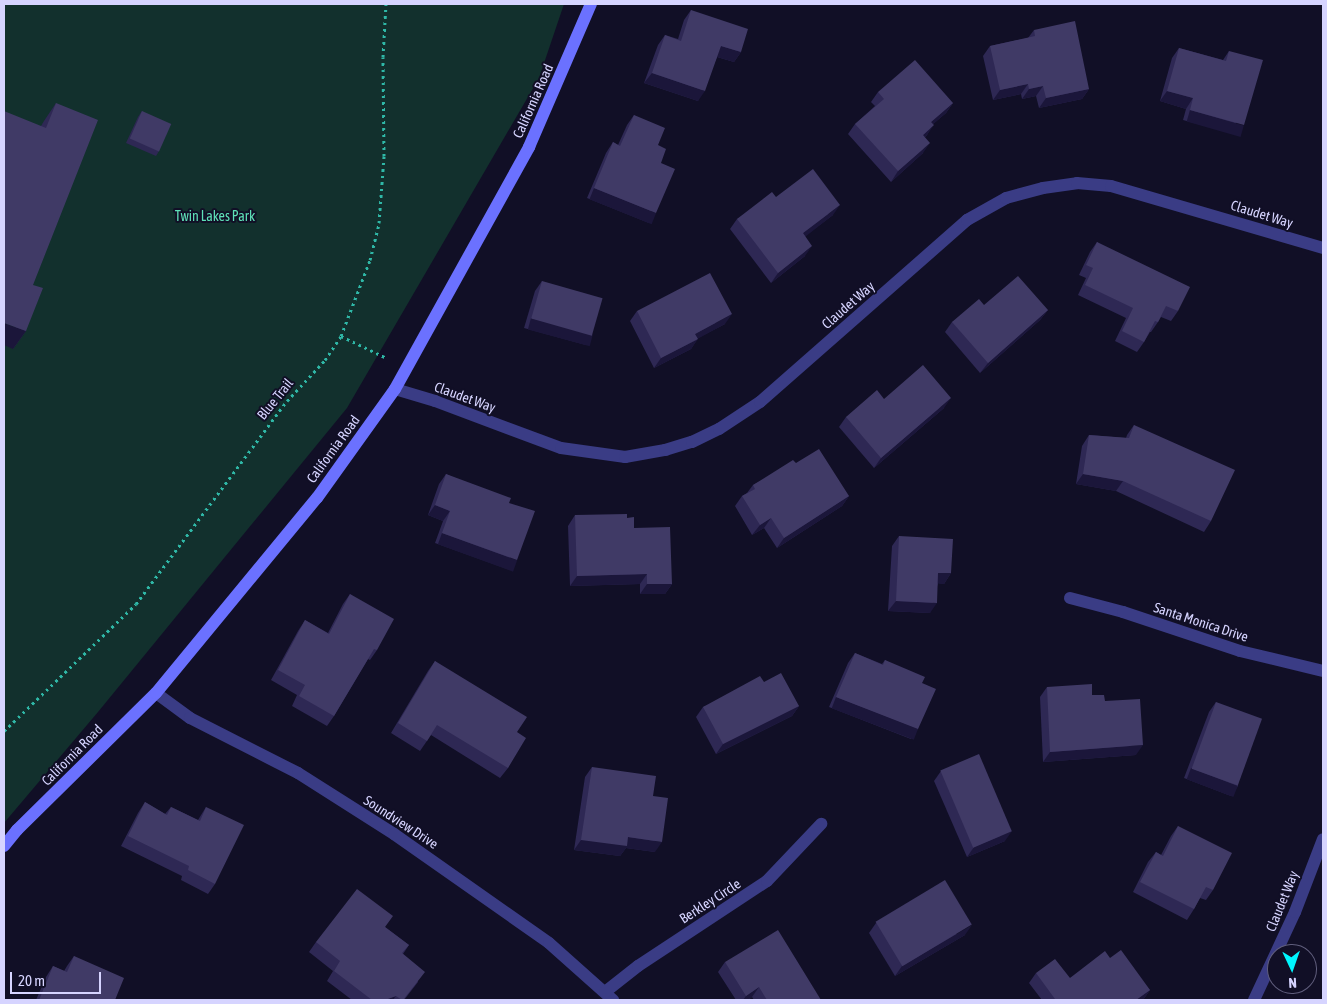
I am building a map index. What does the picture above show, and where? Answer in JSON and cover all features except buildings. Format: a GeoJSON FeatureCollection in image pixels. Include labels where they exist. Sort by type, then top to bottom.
{"type":"FeatureCollection","features":[{"type":"Feature","properties":{"kind":"main road","name":"California Road"},"geometry":{"type":"LineString","coordinates":[[4,846],[17,830],[156,693],[317,498],[395,389],[529,146],[592,4]]}},
{"type":"Feature","properties":{"kind":"street","name":"Claudet Way"},"geometry":{"type":"LineString","coordinates":[[395,389],[435,401],[561,448],[600,455],[625,457],[665,450],[692,442],[719,429],[760,402],[968,220],[1006,198],[1043,188],[1077,183],[1111,186],[1323,248]]}},
{"type":"Feature","properties":{"kind":"street","name":"Santa Monica Drive"},"geometry":{"type":"LineString","coordinates":[[1070,598],[1123,612],[1240,651],[1323,671]]}},
{"type":"Feature","properties":{"kind":"street","name":"Soundview Drive"},"geometry":{"type":"LineString","coordinates":[[156,693],[190,718],[298,773],[394,834],[548,943],[609,996]]}},
{"type":"Feature","properties":{"kind":"street","name":"Berkley Circle"},"geometry":{"type":"LineString","coordinates":[[609,996],[638,966],[767,882],[821,824]]}},
{"type":"Feature","properties":{"kind":"street","name":"Claudet Way"},"geometry":{"type":"LineString","coordinates":[[1254,1000],[1295,912],[1323,839]]}},
{"type":"Feature","properties":{"kind":"path","name":"Blue Trail"},"geometry":{"type":"LineString","coordinates":[[4,731],[136,604],[287,401],[325,360],[341,336],[370,260],[379,222],[384,156],[383,57],[386,4]]}},
{"type":"Feature","properties":{"kind":"path"},"geometry":{"type":"LineString","coordinates":[[341,336],[407,368]]}},
{"type":"Feature","properties":{"kind":"green space","name":"Twin Lakes Park"},"geometry":{"type":"Polygon","coordinates":[[[4,4],[564,4],[539,78],[347,408],[98,712],[4,823],[4,4]]]}}]}
